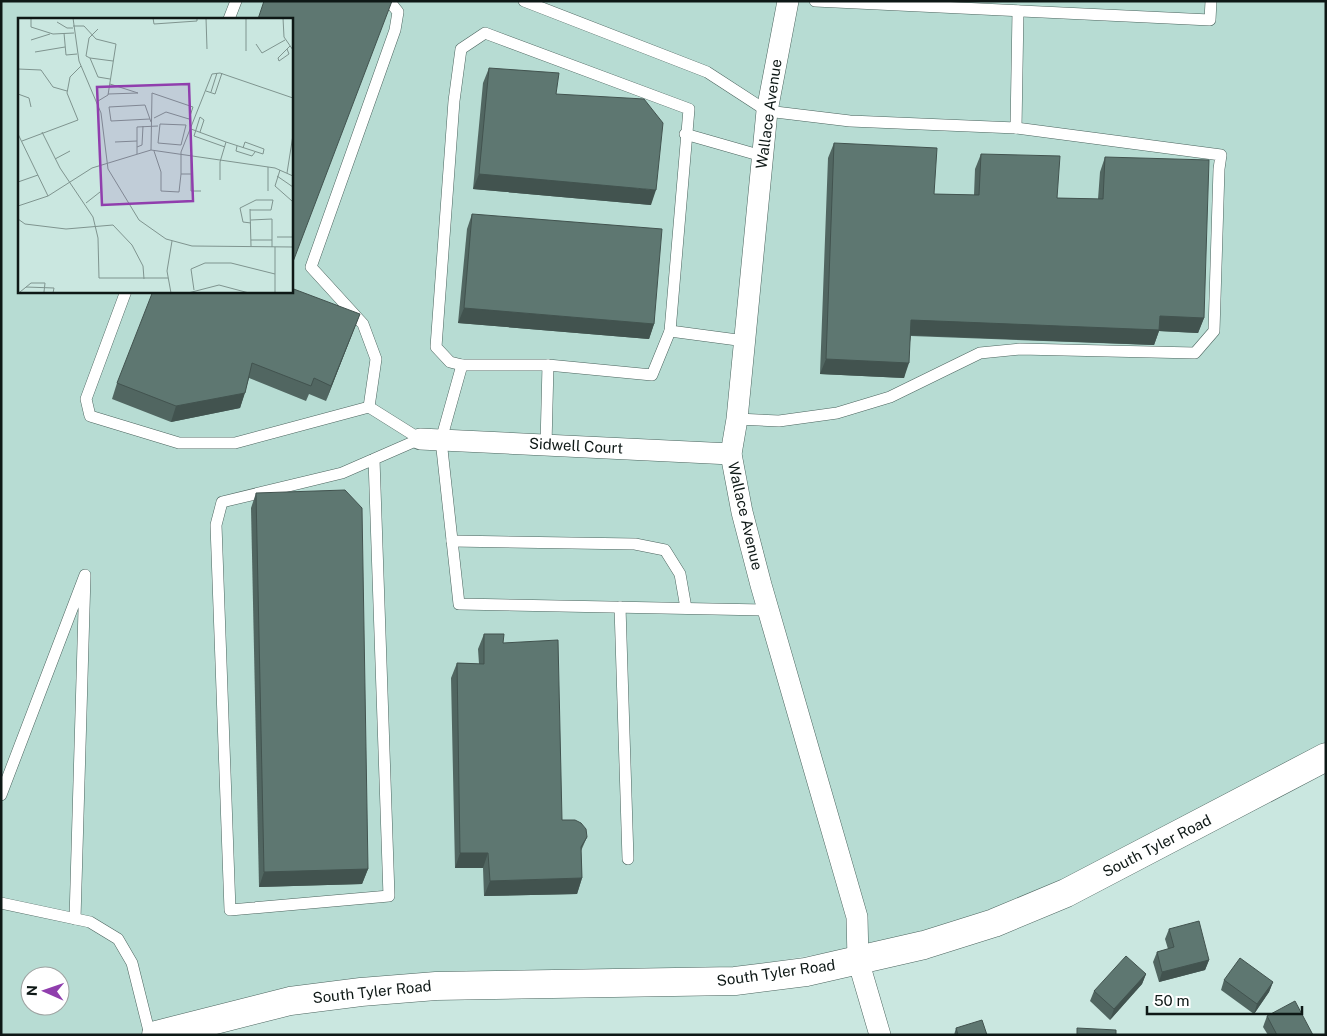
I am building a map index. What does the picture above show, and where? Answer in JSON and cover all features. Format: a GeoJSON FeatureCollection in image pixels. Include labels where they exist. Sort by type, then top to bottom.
{"type":"FeatureCollection","features":[{"type":"Feature","properties":{"kind":"street","name":"Wallace Avenue"},"geometry":{"type":"LineString","coordinates":[[788,1],[767,111],[737,419],[731,454],[742,512],[768,610],[856,917],[858,960],[880,1035]]}},
{"type":"Feature","properties":{"kind":"street","name":"Sidwell Court"},"geometry":{"type":"LineString","coordinates":[[431,439],[731,454]]}},
{"type":"Feature","properties":{"kind":"street","name":"South Tyler Road"},"geometry":{"type":"LineString","coordinates":[[156,1035],[290,1001],[361,992],[436,986],[735,981],[806,972],[924,946],[994,923],[1066,892],[1326,757]]}},
{"type":"Feature","properties":{"kind":"lane"},"geometry":{"type":"LineString","coordinates":[[229,18],[236,1]]}},
{"type":"Feature","properties":{"kind":"lane"},"geometry":{"type":"LineString","coordinates":[[369,407],[376,360],[363,324],[311,267],[395,30],[398,12],[388,1]]}},
{"type":"Feature","properties":{"kind":"lane"},"geometry":{"type":"LineString","coordinates":[[524,1],[706,72],[767,111],[850,121],[1016,128],[1221,155],[1214,331],[1195,353],[1020,349],[980,353],[890,397],[837,413],[779,421],[737,419]]}},
{"type":"Feature","properties":{"kind":"lane"},"geometry":{"type":"LineString","coordinates":[[815,1],[1210,20],[1211,1]]}},
{"type":"Feature","properties":{"kind":"lane"},"geometry":{"type":"LineString","coordinates":[[1016,128],[1018,11]]}},
{"type":"Feature","properties":{"kind":"lane"},"geometry":{"type":"LineString","coordinates":[[485,33],[689,109],[685,134],[670,331],[652,375],[548,365],[462,365],[450,362],[436,346],[454,101],[461,49],[485,33]]}},
{"type":"Feature","properties":{"kind":"lane"},"geometry":{"type":"LineString","coordinates":[[685,134],[762,156]]}},
{"type":"Feature","properties":{"kind":"lane"},"geometry":{"type":"LineString","coordinates":[[126,292],[86,399],[90,416],[178,443],[235,443],[369,407],[431,439]]}},
{"type":"Feature","properties":{"kind":"lane"},"geometry":{"type":"LineString","coordinates":[[670,331],[744,341]]}},
{"type":"Feature","properties":{"kind":"lane"},"geometry":{"type":"LineString","coordinates":[[462,365],[431,439],[452,541],[459,604],[768,610]]}},
{"type":"Feature","properties":{"kind":"lane"},"geometry":{"type":"LineString","coordinates":[[546,445],[548,365]]}},
{"type":"Feature","properties":{"kind":"lane"},"geometry":{"type":"LineString","coordinates":[[374,459],[389,896],[230,910],[216,525],[222,502],[342,473],[374,459],[431,439]]}},
{"type":"Feature","properties":{"kind":"lane"},"geometry":{"type":"LineString","coordinates":[[452,541],[635,544],[665,550],[680,574],[686,608]]}},
{"type":"Feature","properties":{"kind":"lane"},"geometry":{"type":"LineString","coordinates":[[1,795],[85,575],[75,919]]}},
{"type":"Feature","properties":{"kind":"lane"},"geometry":{"type":"LineString","coordinates":[[620,607],[628,859]]}},
{"type":"Feature","properties":{"kind":"lane"},"geometry":{"type":"LineString","coordinates":[[1,904],[90,922],[118,939],[132,963],[150,1035]]}},
{"type":"Feature","properties":{"kind":"shaded area"},"geometry":{"type":"Polygon","coordinates":[[[1,1],[1326,1],[1326,746],[1020,903],[873,945],[712,972],[196,1014],[139,1035],[1,1035],[1,1]]]}},
{"type":"Feature","properties":{"kind":"building"},"geometry":{"type":"Polygon","coordinates":[[[264,1],[392,1],[292,264],[292,18],[258,18],[264,1]]]}},
{"type":"Feature","properties":{"kind":"building"},"geometry":{"type":"Polygon","coordinates":[[[489,68],[559,73],[556,94],[644,99],[663,123],[656,190],[479,174],[489,68]]]}},
{"type":"Feature","properties":{"kind":"building"},"geometry":{"type":"Polygon","coordinates":[[[834,143],[937,148],[934,194],[979,195],[981,154],[1060,156],[1057,198],[1103,199],[1105,157],[1209,160],[1204,318],[1160,316],[1159,330],[911,320],[909,363],[826,359],[834,143]]]}},
{"type":"Feature","properties":{"kind":"building"},"geometry":{"type":"Polygon","coordinates":[[[472,214],[662,229],[654,324],[464,308],[472,214]]]}},
{"type":"Feature","properties":{"kind":"building"},"geometry":{"type":"Polygon","coordinates":[[[292,288],[360,314],[331,386],[314,378],[311,386],[252,363],[245,393],[176,406],[117,383],[153,292],[292,292],[292,288]]]}},
{"type":"Feature","properties":{"kind":"building"},"geometry":{"type":"Polygon","coordinates":[[[345,490],[362,508],[368,869],[264,872],[256,493],[345,490]]]}},
{"type":"Feature","properties":{"kind":"building"},"geometry":{"type":"Polygon","coordinates":[[[484,634],[504,634],[503,643],[558,640],[562,820],[575,820],[586,829],[587,837],[581,847],[582,878],[490,881],[488,853],[460,853],[457,663],[484,664],[484,634]]]}},
{"type":"Feature","properties":{"kind":"building"},"geometry":{"type":"Polygon","coordinates":[[[1199,921],[1209,960],[1162,972],[1157,952],[1174,947],[1169,929],[1199,921]]]}},
{"type":"Feature","properties":{"kind":"building"},"geometry":{"type":"Polygon","coordinates":[[[1126,956],[1146,974],[1114,1009],[1094,991],[1126,956]]]}},
{"type":"Feature","properties":{"kind":"building"},"geometry":{"type":"Polygon","coordinates":[[[1240,958],[1273,982],[1257,1004],[1224,980],[1240,958]]]}},
{"type":"Feature","properties":{"kind":"building"},"geometry":{"type":"Polygon","coordinates":[[[1295,1001],[1313,1035],[1277,1035],[1267,1016],[1295,1001]]]}},
{"type":"Feature","properties":{"kind":"building"},"geometry":{"type":"Polygon","coordinates":[[[982,1020],[987,1035],[958,1035],[956,1028],[982,1020]]]}},
{"type":"Feature","properties":{"kind":"building"},"geometry":{"type":"Polygon","coordinates":[[[1077,1028],[1116,1030],[1116,1035],[1077,1035],[1077,1028]]]}}]}
